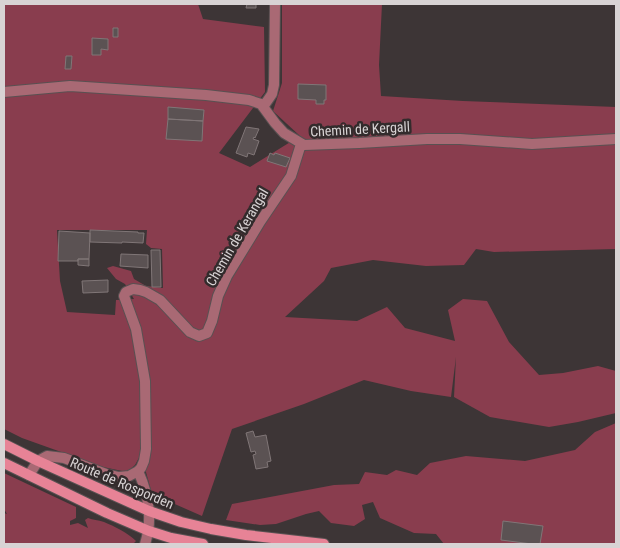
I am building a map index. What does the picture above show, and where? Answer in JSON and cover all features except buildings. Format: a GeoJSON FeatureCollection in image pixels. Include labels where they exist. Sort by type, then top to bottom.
{"type":"FeatureCollection","features":[{"type":"Feature","properties":{"kind":"main road","name":"Route de Rosporden"},"geometry":{"type":"LineString","coordinates":[[4,444],[149,511],[181,522],[262,537],[324,544]]}},
{"type":"Feature","properties":{"kind":"main road"},"geometry":{"type":"LineString","coordinates":[[4,463],[149,532],[203,544]]}},
{"type":"Feature","properties":{"kind":"street"},"geometry":{"type":"LineString","coordinates":[[4,92],[70,86],[118,88],[233,97],[254,100],[263,107],[272,94],[276,69],[275,4]]}},
{"type":"Feature","properties":{"kind":"street","name":"Chemin de Kergall"},"geometry":{"type":"LineString","coordinates":[[263,107],[284,133],[304,145],[427,139],[532,144],[616,139]]}},
{"type":"Feature","properties":{"kind":"street","name":"Chemin de Kerangal"},"geometry":{"type":"LineString","coordinates":[[138,471],[144,461],[146,449],[145,381],[136,329],[124,296],[126,292],[133,289],[146,292],[160,300],[190,332],[199,336],[207,333],[218,296],[260,222],[290,176],[301,144]]}},
{"type":"Feature","properties":{"kind":"street"},"geometry":{"type":"LineString","coordinates":[[29,476],[38,461],[47,456],[76,462],[106,474],[129,476],[138,471],[144,483],[149,511],[149,532],[145,544]]}},
{"type":"Feature","properties":{"kind":"shaded area"},"geometry":{"type":"Polygon","coordinates":[[[4,4],[198,4],[203,19],[264,27],[265,92],[219,153],[250,167],[300,136],[273,111],[282,83],[282,4],[382,4],[379,65],[381,96],[616,107],[616,249],[494,252],[476,249],[464,265],[426,266],[373,260],[331,268],[324,281],[285,317],[357,321],[387,307],[405,328],[455,341],[448,310],[463,299],[487,301],[509,342],[539,375],[563,373],[598,366],[616,371],[616,413],[549,427],[490,417],[454,397],[456,357],[451,397],[411,391],[364,380],[304,404],[232,429],[202,516],[152,494],[141,454],[135,465],[127,472],[103,467],[22,438],[4,429],[4,4]],[[57,230],[60,281],[67,312],[115,315],[116,300],[134,299],[125,284],[116,279],[107,268],[113,266],[131,271],[134,279],[146,286],[163,288],[162,249],[151,248],[146,244],[147,230],[57,230]]]}},
{"type":"Feature","properties":{"kind":"shaded area"},"geometry":{"type":"Polygon","coordinates":[[[616,423],[616,544],[444,544],[436,534],[414,533],[380,518],[373,502],[362,505],[365,519],[354,526],[331,523],[319,511],[276,524],[260,525],[226,520],[232,504],[334,485],[359,484],[365,472],[387,475],[396,470],[417,475],[430,463],[466,456],[525,461],[575,450],[595,432],[616,423]]]}},
{"type":"Feature","properties":{"kind":"shaded area"},"geometry":{"type":"Polygon","coordinates":[[[4,473],[76,507],[76,518],[70,521],[70,525],[78,523],[88,528],[85,520],[88,518],[121,530],[136,541],[133,544],[4,544],[4,513],[7,514],[4,509],[4,473]]]}}]}
